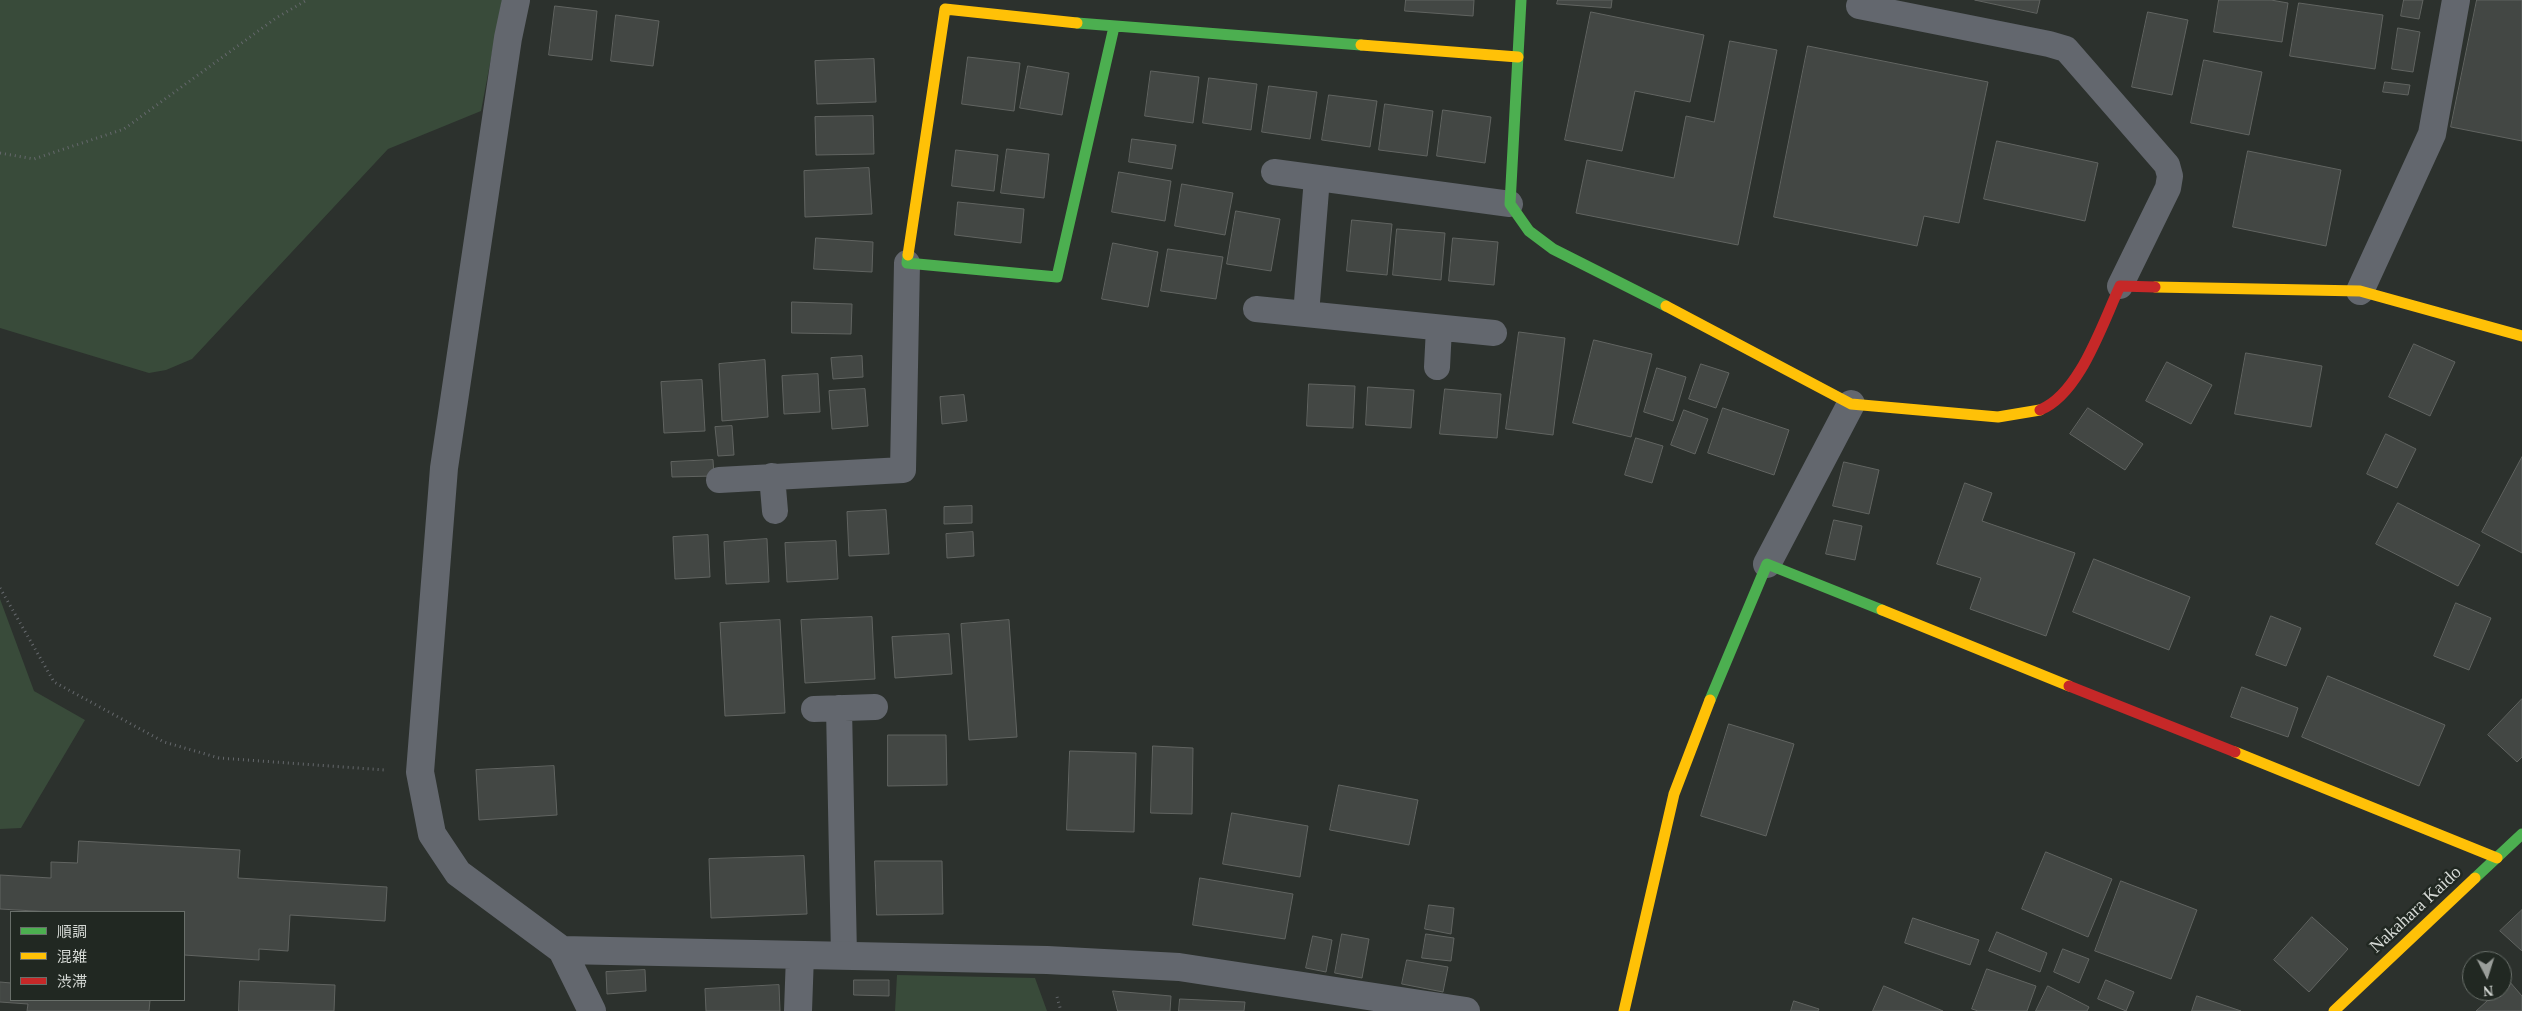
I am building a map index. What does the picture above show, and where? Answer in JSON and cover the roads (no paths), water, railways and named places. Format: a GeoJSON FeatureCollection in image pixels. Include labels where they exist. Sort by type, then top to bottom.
{"type":"FeatureCollection","features":[{"type":"Feature","properties":{"kind":"street"},"geometry":{"type":"LineString","coordinates":[[516,0],[506,48],[444,468],[420,772],[432,834],[458,873],[562,950],[592,1011]]}},
{"type":"Feature","properties":{"kind":"street"},"geometry":{"type":"LineString","coordinates":[[1521,0],[1510,204],[1529,231],[1553,249],[1612,277],[1851,404],[1998,417],[2034,413],[2053,405],[2068,390],[2087,356],[2120,286],[2360,291],[2522,336]]}},
{"type":"Feature","properties":{"kind":"street"},"geometry":{"type":"LineString","coordinates":[[2360,291],[2432,134],[2456,0]]}},
{"type":"Feature","properties":{"kind":"street"},"geometry":{"type":"LineString","coordinates":[[1114,28],[1057,277],[907,263],[945,9],[1114,28],[1518,57]]}},
{"type":"Feature","properties":{"kind":"street"},"geometry":{"type":"LineString","coordinates":[[1624,1011],[1674,794],[1705,711],[1767,564],[1851,404]]}},
{"type":"Feature","properties":{"kind":"street"},"geometry":{"type":"LineString","coordinates":[[1767,564],[2497,858]]}},
{"type":"Feature","properties":{"kind":"street","name":"Nakahara Kaido"},"geometry":{"type":"LineString","coordinates":[[2334,1011],[2522,834]]}},
{"type":"Feature","properties":{"kind":"street"},"geometry":{"type":"LineString","coordinates":[[562,950],[1046,960],[1178,967],[1466,1011]]}},
{"type":"Feature","properties":{"kind":"street"},"geometry":{"type":"LineString","coordinates":[[798,1011],[800,955]]}},
{"type":"Feature","properties":{"kind":"lane"},"geometry":{"type":"LineString","coordinates":[[1860,6],[2049,44],[2066,50],[2167,165],[2170,176],[2168,188],[2120,286]]}},
{"type":"Feature","properties":{"kind":"lane"},"geometry":{"type":"LineString","coordinates":[[1274,172],[1510,204]]}},
{"type":"Feature","properties":{"kind":"lane"},"geometry":{"type":"LineString","coordinates":[[1306,314],[1317,178]]}},
{"type":"Feature","properties":{"kind":"lane"},"geometry":{"type":"LineString","coordinates":[[719,480],[903,470],[907,263]]}},
{"type":"Feature","properties":{"kind":"lane"},"geometry":{"type":"LineString","coordinates":[[1256,310],[1494,333]]}},
{"type":"Feature","properties":{"kind":"lane"},"geometry":{"type":"LineString","coordinates":[[1437,367],[1439,328]]}},
{"type":"Feature","properties":{"kind":"lane"},"geometry":{"type":"LineString","coordinates":[[772,476],[775,511]]}},
{"type":"Feature","properties":{"kind":"lane"},"geometry":{"type":"LineString","coordinates":[[844,956],[826,709],[875,707]]}}]}
